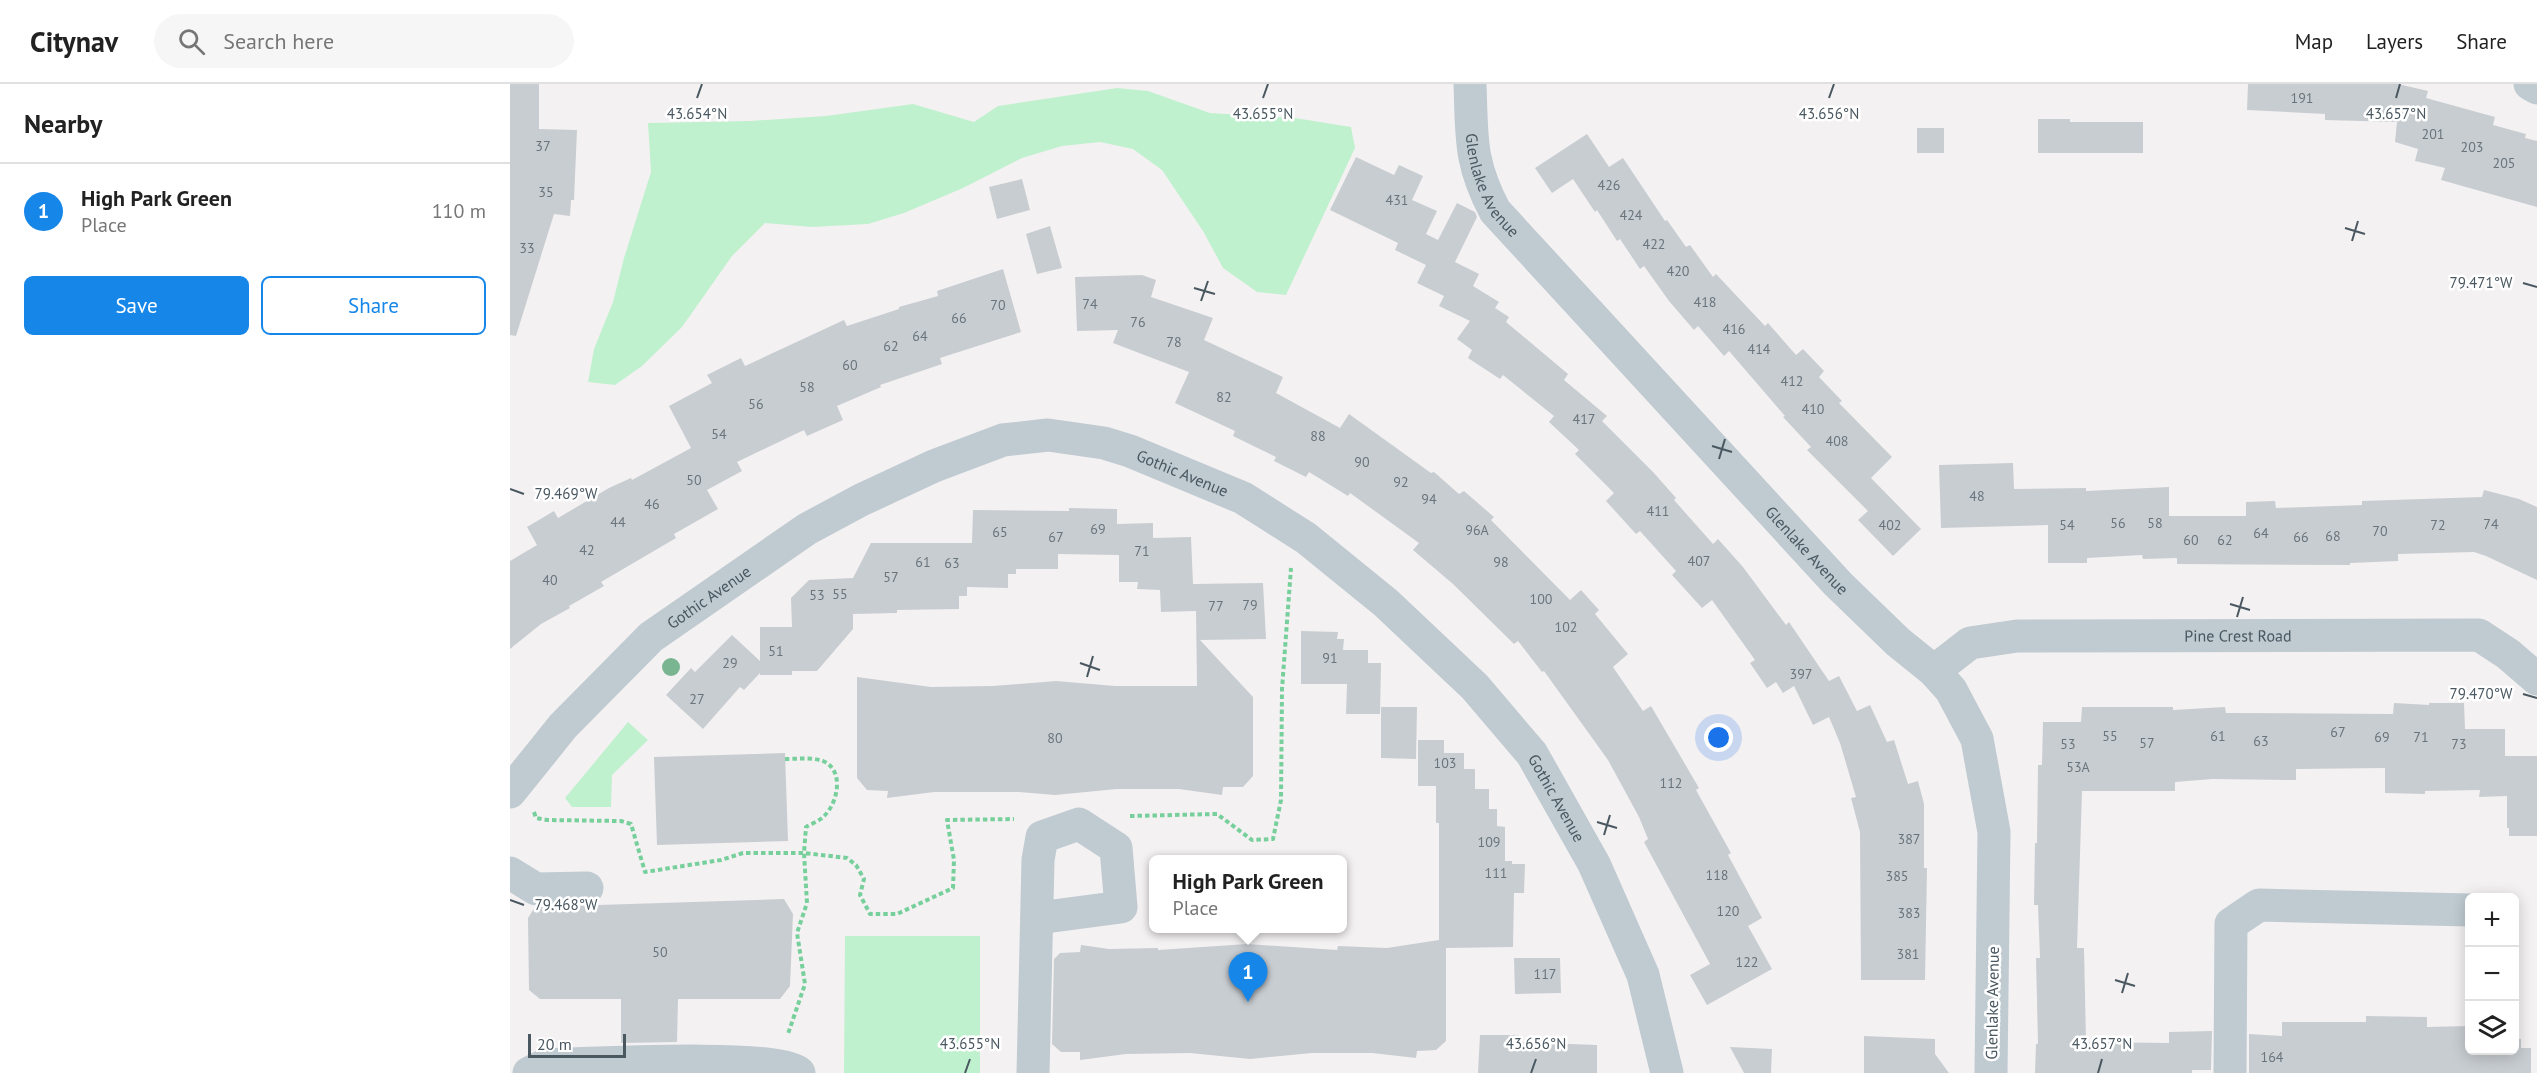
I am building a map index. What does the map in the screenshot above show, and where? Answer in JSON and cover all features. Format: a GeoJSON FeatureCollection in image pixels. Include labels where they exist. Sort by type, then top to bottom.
{"type":"FeatureCollection","features":[{"type":"Feature","properties":{"kind":"street","name":"Glenlake Avenue"},"geometry":{"type":"LineString","coordinates":[[1470,84],[1474,160],[1481,184],[1495,210],[1838,584],[1898,642],[1934,670],[1952,690],[1977,739],[1994,832],[1991,1073]]}},
{"type":"Feature","properties":{"kind":"street"},"geometry":{"type":"LineString","coordinates":[[2530,84],[2537,88]]}},
{"type":"Feature","properties":{"kind":"street","name":"Gothic Avenue"},"geometry":{"type":"LineString","coordinates":[[510,792],[524,771],[563,726],[651,637],[807,529],[861,500],[934,466],[1003,440],[1048,435],[1104,443],[1151,459],[1243,498],[1306,537],[1386,603],[1482,694],[1532,754],[1594,864],[1643,975],[1667,1073]]}},
{"type":"Feature","properties":{"kind":"street","name":"Pine Crest Road"},"geometry":{"type":"LineString","coordinates":[[1934,670],[1970,643],[2017,636],[2479,635],[2508,654],[2537,679]]}},
{"type":"Feature","properties":{"kind":"street"},"geometry":{"type":"LineString","coordinates":[[510,873],[536,890],[587,888]]}},
{"type":"Feature","properties":{"kind":"street"},"geometry":{"type":"LineString","coordinates":[[2230,1073],[2231,924],[2259,905],[2465,910]]}},
{"type":"Feature","properties":{"kind":"street"},"geometry":{"type":"LineString","coordinates":[[1033,1073],[1038,918]]}},
{"type":"Feature","properties":{"kind":"street"},"geometry":{"type":"LineString","coordinates":[[529,1073],[545,1065],[738,1061],[782,1065],[799,1073]]}},
{"type":"Feature","properties":{"kind":"path"},"geometry":{"type":"LineString","coordinates":[[1123,816],[1217,814],[1252,840],[1273,839],[1281,800],[1282,689],[1292,557]]}},
{"type":"Feature","properties":{"kind":"path"},"geometry":{"type":"LineString","coordinates":[[785,759],[821,760],[832,767],[838,777],[834,800],[823,817],[806,826],[804,854],[807,903],[797,933],[805,984],[785,1044]]}},
{"type":"Feature","properties":{"kind":"path"},"geometry":{"type":"LineString","coordinates":[[547,820],[621,820],[631,824],[645,872],[721,860],[743,853],[804,854],[847,858],[856,865],[864,879],[860,895],[870,914],[897,914],[953,888],[954,860],[947,820],[1018,819]]}},
{"type":"Feature","properties":{"kind":"green space"},"geometry":{"type":"Polygon","coordinates":[[[1117,88],[1148,91],[1210,113],[1295,118],[1351,127],[1355,148],[1286,295],[1257,292],[1223,268],[1203,231],[1162,170],[1133,149],[1100,142],[1062,146],[1022,158],[963,188],[904,213],[868,224],[812,227],[765,223],[732,256],[682,327],[642,366],[615,385],[588,382],[594,349],[613,302],[651,172],[648,123],[750,121],[826,116],[913,104],[974,122],[998,106],[1117,88]]]}},
{"type":"Feature","properties":{"kind":"green space"},"geometry":{"type":"Polygon","coordinates":[[[628,722],[648,740],[612,775],[611,807],[572,807],[565,798],[628,722]]]}},
{"type":"Feature","properties":{"kind":"green space"},"geometry":{"type":"Polygon","coordinates":[[[845,936],[980,936],[980,1073],[844,1073],[845,936]]]}},
{"type":"Feature","properties":{"kind":"building"},"geometry":{"type":"Polygon","coordinates":[[[510,84],[539,84],[539,129],[577,130],[574,200],[571,200],[570,216],[554,214],[516,336],[510,335],[510,84]]]}},
{"type":"Feature","properties":{"kind":"building"},"geometry":{"type":"Polygon","coordinates":[[[2248,84],[2398,84],[2428,91],[2426,98],[2495,117],[2493,125],[2526,134],[2525,138],[2537,141],[2537,207],[2441,180],[2445,168],[2415,161],[2418,149],[2395,142],[2397,122],[2325,120],[2325,114],[2247,110],[2248,84]]]}},
{"type":"Feature","properties":{"kind":"building"},"geometry":{"type":"Polygon","coordinates":[[[2038,119],[2070,119],[2070,122],[2143,122],[2143,153],[2038,153],[2038,119]]]}},
{"type":"Feature","properties":{"kind":"building"},"geometry":{"type":"Polygon","coordinates":[[[1917,128],[1944,128],[1944,153],[1917,153],[1917,128]]]}},
{"type":"Feature","properties":{"kind":"building"},"geometry":{"type":"Polygon","coordinates":[[[1587,134],[1609,167],[1623,158],[1665,221],[1667,220],[1686,247],[1690,245],[1713,277],[1716,274],[1765,326],[1768,323],[1796,355],[1803,349],[1824,371],[1819,377],[1842,401],[1839,403],[1892,457],[1871,478],[1921,529],[1893,556],[1858,520],[1868,511],[1807,450],[1811,447],[1783,417],[1785,416],[1729,351],[1724,356],[1698,326],[1694,330],[1669,301],[1644,266],[1640,269],[1620,239],[1617,241],[1573,179],[1552,193],[1535,168],[1587,134]]]}},
{"type":"Feature","properties":{"kind":"building"},"geometry":{"type":"Polygon","coordinates":[[[1356,157],[1394,175],[1399,165],[1423,176],[1412,200],[1437,211],[1426,234],[1438,240],[1457,203],[1475,212],[1477,217],[1455,262],[1479,274],[1473,286],[1499,302],[1495,308],[1509,317],[1506,322],[1568,374],[1564,380],[1607,416],[1602,421],[1654,473],[1676,498],[1674,500],[1713,544],[1718,539],[1743,567],[1786,625],[1789,622],[1829,681],[1839,676],[1857,711],[1870,705],[1887,742],[1894,740],[1908,784],[1918,781],[1924,804],[1924,868],[1927,868],[1925,980],[1861,980],[1860,832],[1851,798],[1856,797],[1840,743],[1829,717],[1813,725],[1794,686],[1783,693],[1776,682],[1767,688],[1750,663],[1755,660],[1712,600],[1702,608],[1672,575],[1676,571],[1640,531],[1636,534],[1606,501],[1614,493],[1575,454],[1579,450],[1549,422],[1554,416],[1503,375],[1500,379],[1468,358],[1472,350],[1457,339],[1470,321],[1439,306],[1444,296],[1417,283],[1426,265],[1395,250],[1398,243],[1330,210],[1356,157]]]}},
{"type":"Feature","properties":{"kind":"building"},"geometry":{"type":"Polygon","coordinates":[[[1022,179],[1030,210],[997,219],[989,187],[1022,179]]]}},
{"type":"Feature","properties":{"kind":"building"},"geometry":{"type":"Polygon","coordinates":[[[1050,226],[1062,268],[1037,274],[1026,234],[1050,226]]]}},
{"type":"Feature","properties":{"kind":"building"},"geometry":{"type":"Polygon","coordinates":[[[1003,269],[1021,332],[940,358],[942,364],[880,385],[881,387],[837,406],[843,420],[807,436],[804,430],[737,462],[742,471],[707,490],[718,509],[674,534],[676,538],[601,582],[604,586],[541,624],[510,649],[510,561],[537,545],[527,527],[554,511],[558,518],[609,488],[631,478],[632,480],[691,448],[669,406],[712,383],[707,375],[741,358],[745,366],[844,320],[847,326],[938,296],[937,291],[1003,269]]]}},
{"type":"Feature","properties":{"kind":"building"},"geometry":{"type":"Polygon","coordinates":[[[1142,275],[1156,280],[1151,297],[1213,318],[1204,340],[1283,377],[1276,393],[1340,428],[1349,414],[1431,473],[1434,472],[1459,494],[1464,491],[1494,517],[1491,520],[1570,600],[1581,590],[1599,610],[1595,614],[1628,654],[1613,667],[1643,711],[1651,706],[1699,788],[1696,790],[1731,853],[1728,855],[1762,918],[1748,926],[1772,969],[1707,1005],[1690,975],[1710,964],[1644,842],[1648,839],[1639,817],[1608,760],[1544,671],[1542,672],[1518,641],[1514,644],[1453,584],[1413,550],[1419,543],[1350,493],[1348,496],[1309,472],[1306,477],[1274,461],[1276,457],[1233,436],[1235,431],[1175,403],[1189,372],[1113,343],[1118,330],[1077,331],[1075,277],[1142,275]]]}},
{"type":"Feature","properties":{"kind":"building"},"geometry":{"type":"Polygon","coordinates":[[[2013,463],[2014,489],[2086,488],[2086,491],[2169,487],[2169,516],[2246,516],[2246,502],[2275,501],[2276,508],[2362,505],[2362,501],[2482,497],[2484,490],[2519,499],[2537,507],[2537,580],[2474,552],[2398,554],[2398,561],[2350,563],[2350,565],[2177,564],[2177,558],[2143,559],[2142,555],[2087,558],[2087,563],[2048,563],[2048,525],[1941,528],[1939,465],[2013,463]]]}},
{"type":"Feature","properties":{"kind":"building"},"geometry":{"type":"Polygon","coordinates":[[[1069,508],[1117,509],[1117,524],[1153,523],[1153,538],[1191,537],[1193,584],[1263,583],[1266,639],[1200,640],[1253,697],[1253,776],[1243,787],[1223,787],[1222,795],[1179,789],[1117,789],[1055,795],[1019,792],[934,792],[887,798],[888,791],[867,790],[857,778],[857,677],[931,687],[993,686],[1056,681],[1115,686],[1197,686],[1196,611],[1161,612],[1160,590],[1137,589],[1138,582],[1119,582],[1119,555],[1058,554],[1058,569],[1016,569],[1016,574],[1008,574],[1008,588],[967,587],[967,596],[959,596],[959,609],[897,610],[897,613],[853,614],[853,629],[817,671],[792,671],[792,675],[760,675],[760,673],[744,690],[740,687],[703,729],[666,695],[691,668],[695,672],[732,635],[760,661],[760,627],[792,627],[791,598],[809,580],[853,578],[871,543],[972,543],[973,510],[1069,511],[1069,508]]]}},
{"type":"Feature","properties":{"kind":"building"},"geometry":{"type":"Polygon","coordinates":[[[1301,631],[1338,632],[1337,639],[1344,639],[1343,650],[1368,650],[1368,663],[1381,663],[1380,714],[1346,714],[1347,684],[1301,684],[1301,631]]]}},
{"type":"Feature","properties":{"kind":"building"},"geometry":{"type":"Polygon","coordinates":[[[2394,703],[2429,705],[2429,703],[2464,703],[2465,729],[2505,729],[2505,756],[2537,756],[2537,836],[2509,836],[2507,796],[2479,797],[2480,790],[2425,791],[2425,794],[2385,793],[2385,768],[2296,769],[2296,780],[2213,779],[2175,782],[2175,791],[2082,791],[2077,948],[2084,948],[2086,1042],[2169,1043],[2169,1032],[2212,1031],[2211,1070],[2192,1070],[2192,1073],[2035,1073],[2036,1044],[2038,1044],[2036,958],[2040,958],[2038,905],[2034,905],[2035,843],[2037,843],[2038,765],[2042,765],[2043,722],[2081,722],[2082,707],[2173,707],[2173,710],[2225,707],[2226,713],[2393,714],[2394,703]]]}},
{"type":"Feature","properties":{"kind":"building"},"geometry":{"type":"Polygon","coordinates":[[[1381,707],[1417,707],[1416,759],[1381,758],[1381,707]]]}},
{"type":"Feature","properties":{"kind":"building"},"geometry":{"type":"Polygon","coordinates":[[[1418,740],[1444,740],[1444,753],[1464,753],[1464,769],[1475,769],[1475,789],[1489,789],[1489,809],[1497,809],[1497,826],[1505,827],[1505,861],[1512,861],[1512,864],[1525,864],[1524,893],[1514,893],[1513,947],[1446,948],[1446,1041],[1436,1050],[1417,1051],[1416,1058],[1372,1053],[1312,1053],[1250,1059],[1190,1053],[1126,1054],[1080,1060],[1080,1052],[1061,1052],[1052,1044],[1054,959],[1060,953],[1080,952],[1081,945],[1109,949],[1158,948],[1158,950],[1247,944],[1337,950],[1338,946],[1387,948],[1439,940],[1439,823],[1436,823],[1436,786],[1418,786],[1418,740]]]}},
{"type":"Feature","properties":{"kind":"building"},"geometry":{"type":"Polygon","coordinates":[[[785,753],[788,841],[657,845],[654,757],[785,753]]]}},
{"type":"Feature","properties":{"kind":"building"},"geometry":{"type":"Polygon","coordinates":[[[784,899],[793,914],[790,986],[780,999],[678,999],[677,1042],[621,1043],[621,999],[540,999],[529,990],[528,918],[535,907],[784,899]]]}},
{"type":"Feature","properties":{"kind":"building"},"geometry":{"type":"Polygon","coordinates":[[[1514,958],[1560,958],[1561,993],[1515,994],[1514,958]]]}},
{"type":"Feature","properties":{"kind":"building"},"geometry":{"type":"Polygon","coordinates":[[[2366,1016],[2427,1017],[2427,1027],[2465,1026],[2465,1055],[2519,1055],[2519,1039],[2521,1039],[2521,1048],[2531,1048],[2531,1073],[2249,1073],[2249,1034],[2282,1036],[2282,1022],[2366,1022],[2366,1016]]]}},
{"type":"Feature","properties":{"kind":"building"},"geometry":{"type":"Polygon","coordinates":[[[1480,1035],[1519,1035],[1518,1042],[1597,1045],[1597,1073],[1478,1073],[1480,1035]]]}},
{"type":"Feature","properties":{"kind":"building"},"geometry":{"type":"Polygon","coordinates":[[[1864,1036],[1935,1039],[1935,1054],[1949,1073],[1864,1073],[1864,1036]]]}},
{"type":"Feature","properties":{"kind":"building"},"geometry":{"type":"Polygon","coordinates":[[[1730,1047],[1772,1049],[1771,1073],[1744,1073],[1730,1047]]]}},
{"type":"Feature","properties":{"kind":"place","name":"High Park Green"},"geometry":{"type":"Point","coordinates":[1248,1002]}}]}
